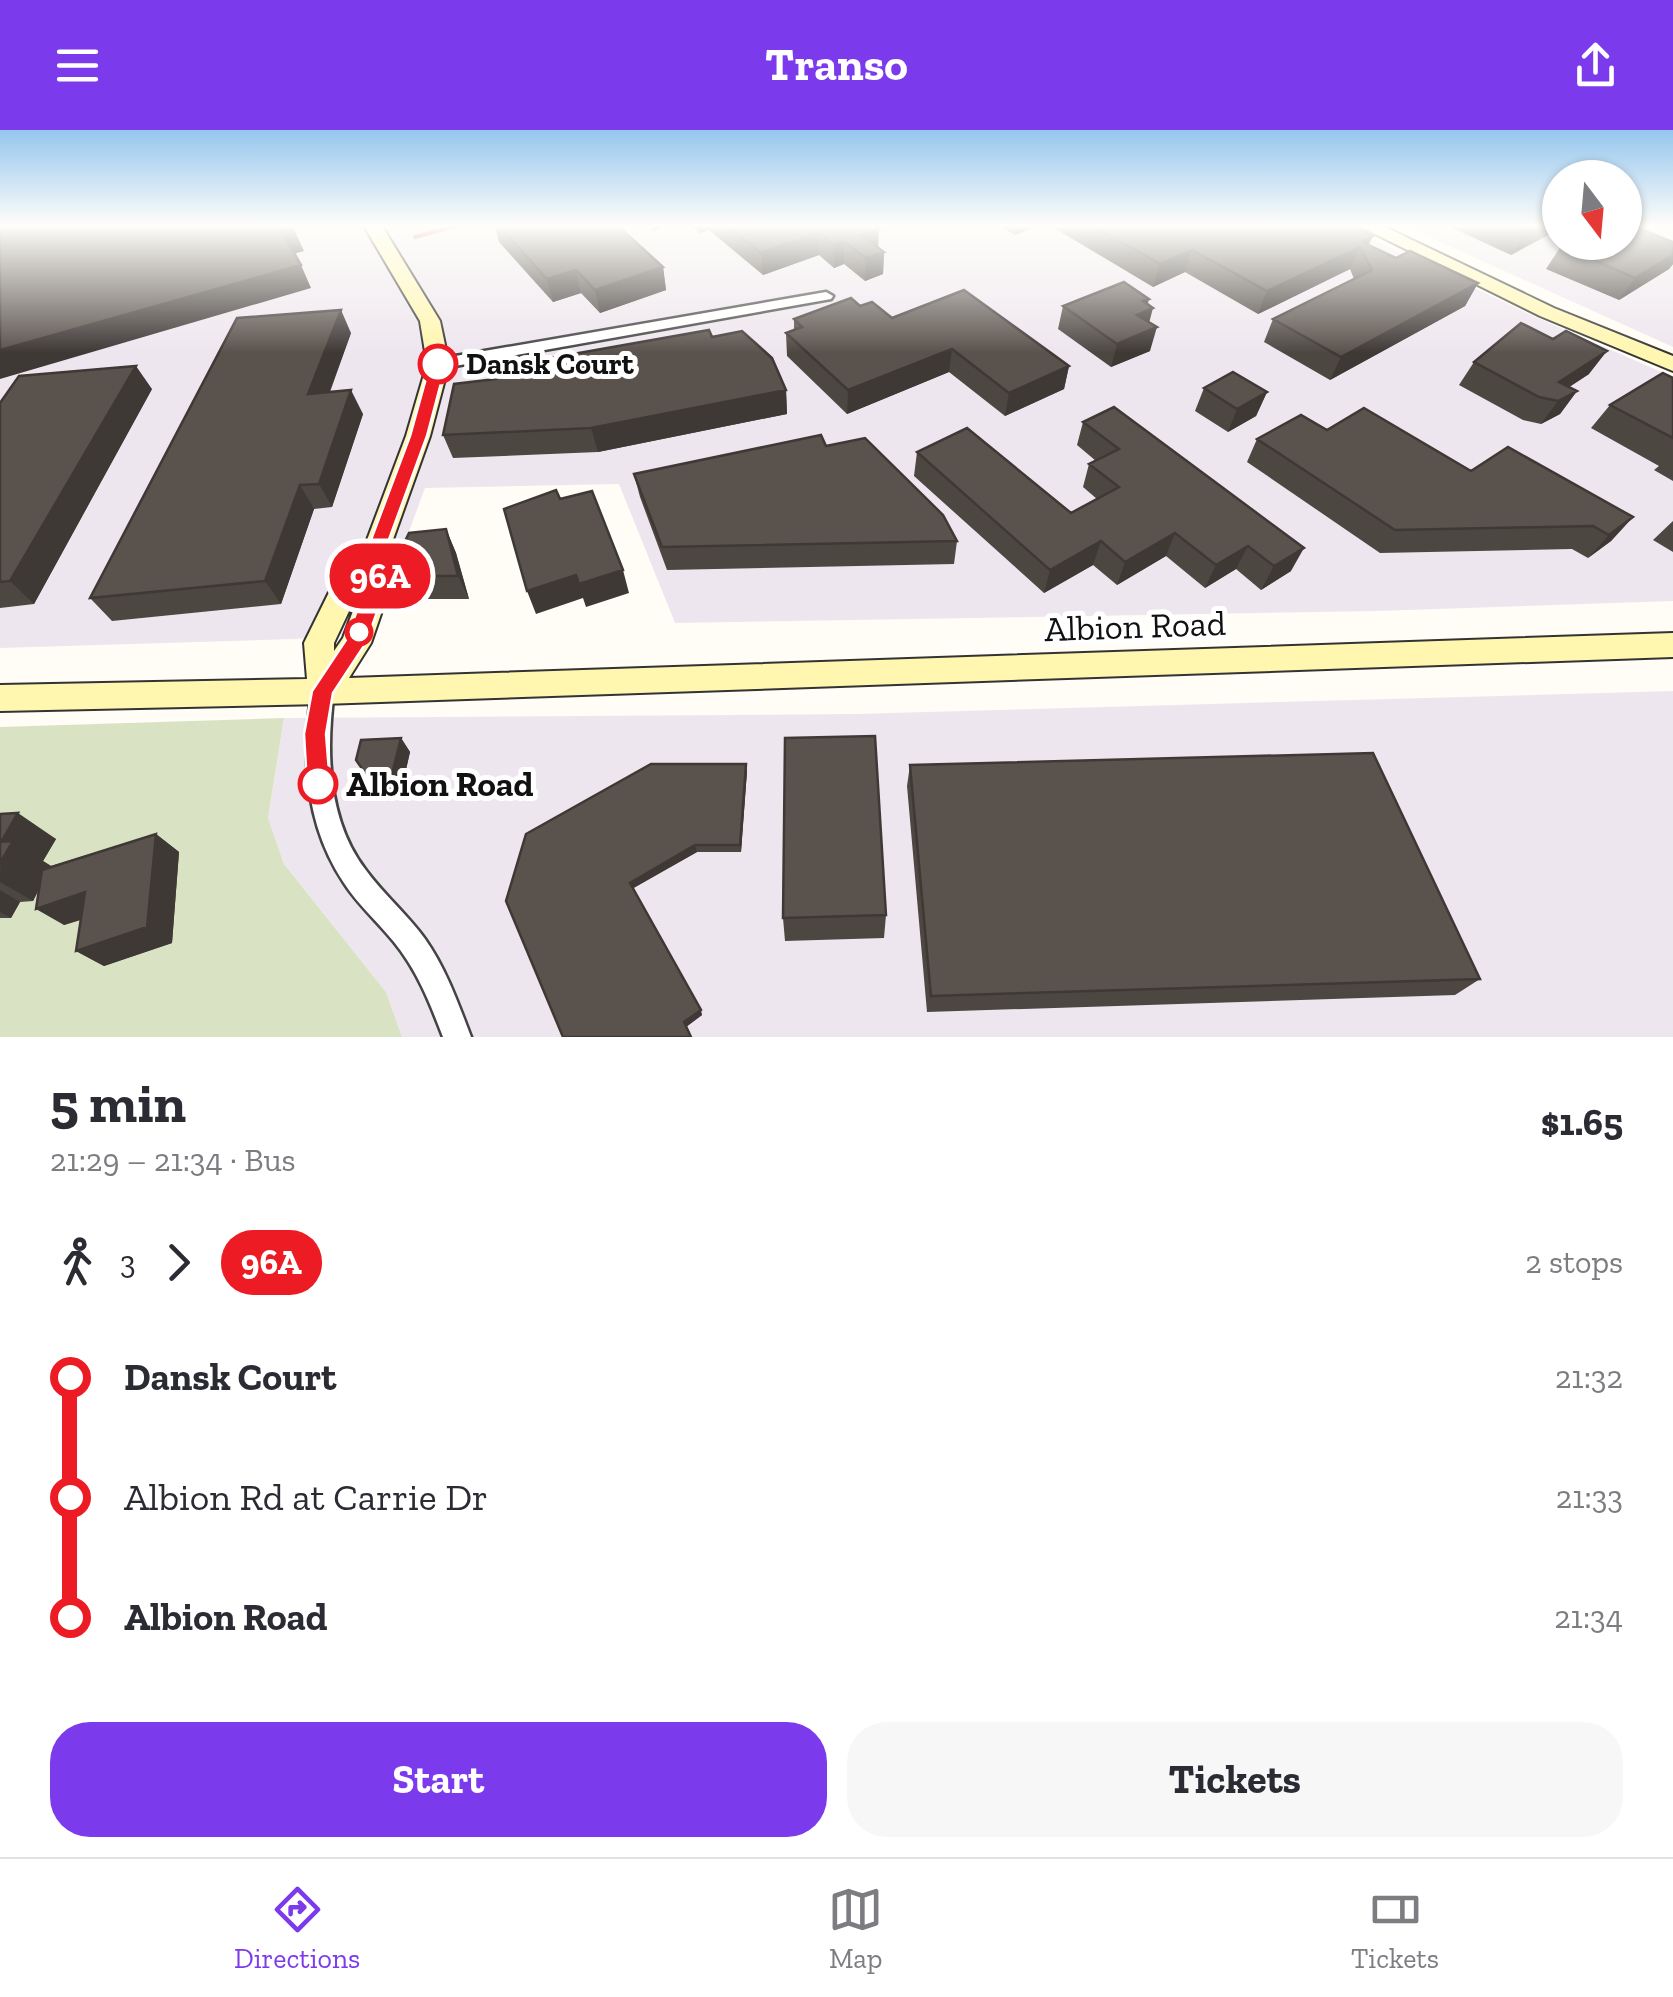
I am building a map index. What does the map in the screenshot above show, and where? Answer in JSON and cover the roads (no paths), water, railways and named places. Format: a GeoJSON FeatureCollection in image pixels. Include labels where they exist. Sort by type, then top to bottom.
{"type":"FeatureCollection","features":[{"type":"Feature","properties":{"kind":"main road"},"geometry":{"type":"LineString","coordinates":[[323,691],[356,643],[381,573],[378,545],[418,436],[438,364],[430,321],[398,268]]}},
{"type":"Feature","properties":{"kind":"main road"},"geometry":{"type":"LineString","coordinates":[[1457,268],[1673,364]]}},
{"type":"Feature","properties":{"kind":"main road","name":"Albion Road"},"geometry":{"type":"LineString","coordinates":[[0,698],[323,691],[1673,646]]}},
{"type":"Feature","properties":{"kind":"street"},"geometry":{"type":"LineString","coordinates":[[438,364],[826,296]]}},
{"type":"Feature","properties":{"kind":"street"},"geometry":{"type":"LineString","coordinates":[[323,691],[315,734],[318,786],[338,841],[349,869],[408,938],[436,982],[457,1037]]}},
{"type":"Feature","properties":{"kind":"place","name":"Dansk Court"},"geometry":{"type":"Point","coordinates":[438,364]}},
{"type":"Feature","properties":{"kind":"place","name":"Albion Road"},"geometry":{"type":"Point","coordinates":[318,784]}}]}
